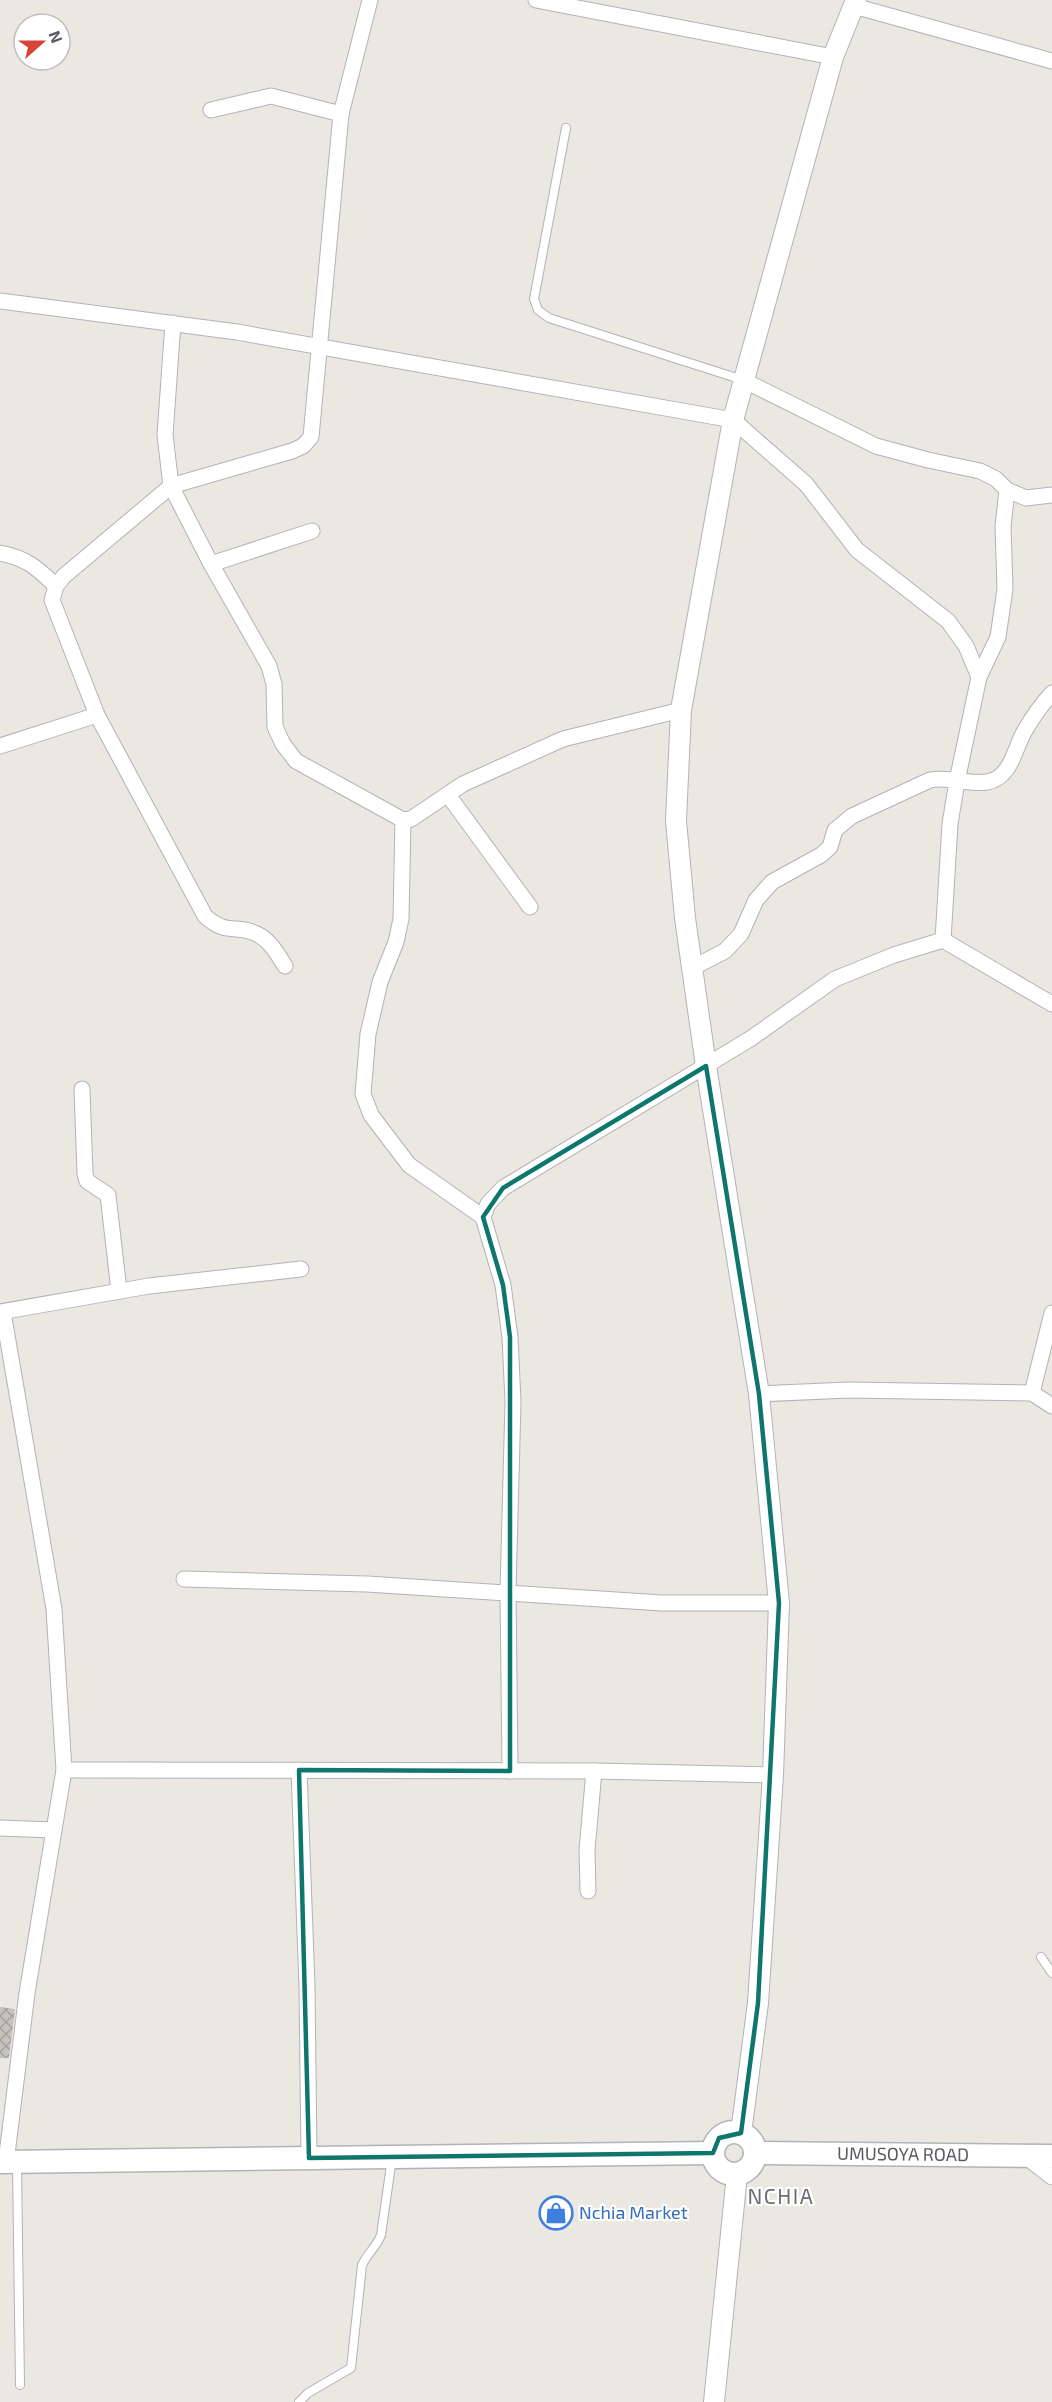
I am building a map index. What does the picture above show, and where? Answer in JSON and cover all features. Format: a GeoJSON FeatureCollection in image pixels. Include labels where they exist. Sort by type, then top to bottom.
{"type":"FeatureCollection","features":[{"type":"Feature","properties":{"kind":"main road"},"geometry":{"type":"LineString","coordinates":[[729,2132],[741,2133],[752,2141],[755,2154],[750,2167],[737,2174],[724,2171],[718,2166],[713,2153],[719,2138],[729,2132]]}},
{"type":"Feature","properties":{"kind":"main road"},"geometry":{"type":"LineString","coordinates":[[8,2162],[713,2153]]}},
{"type":"Feature","properties":{"kind":"main road","name":"UMUSOYA ROAD"},"geometry":{"type":"LineString","coordinates":[[755,2154],[1052,2156]]}},
{"type":"Feature","properties":{"kind":"street"},"geometry":{"type":"LineString","coordinates":[[285,966],[272,947],[258,934],[217,927],[206,916],[97,715],[52,600],[56,586],[64,576],[171,486],[303,446],[311,437],[340,114],[370,0]]}},
{"type":"Feature","properties":{"kind":"street"},"geometry":{"type":"LineString","coordinates":[[536,0],[833,57]]}},
{"type":"Feature","properties":{"kind":"street"},"geometry":{"type":"LineString","coordinates":[[741,2133],[758,2003],[773,1775],[779,1603],[759,1394],[684,918],[676,821],[681,710],[734,420],[833,57],[855,3],[1052,61]]}},
{"type":"Feature","properties":{"kind":"street"},"geometry":{"type":"LineString","coordinates":[[211,110],[271,96],[340,114]]}},
{"type":"Feature","properties":{"kind":"street"},"geometry":{"type":"LineString","coordinates":[[0,301],[173,323],[734,420],[806,484],[857,550],[948,621],[966,646],[979,676]]}},
{"type":"Feature","properties":{"kind":"street"},"geometry":{"type":"LineString","coordinates":[[173,323],[165,435],[171,486],[211,564],[269,666],[274,684],[276,727],[283,744],[296,761],[403,820],[411,819],[463,784],[563,739],[681,710]]}},
{"type":"Feature","properties":{"kind":"street"},"geometry":{"type":"LineString","coordinates":[[745,381],[876,446],[980,471],[996,479],[1007,490],[1026,498],[1052,495]]}},
{"type":"Feature","properties":{"kind":"street"},"geometry":{"type":"LineString","coordinates":[[943,940],[950,824],[957,781],[979,676],[998,637],[1005,589],[1004,527],[1007,490]]}},
{"type":"Feature","properties":{"kind":"street"},"geometry":{"type":"LineString","coordinates":[[211,564],[312,531]]}},
{"type":"Feature","properties":{"kind":"street"},"geometry":{"type":"LineString","coordinates":[[0,553],[16,556],[33,564],[56,586]]}},
{"type":"Feature","properties":{"kind":"street"},"geometry":{"type":"LineString","coordinates":[[692,968],[724,951],[741,934],[756,900],[772,882],[830,848],[835,830],[852,816],[930,780],[942,777],[957,781],[985,782],[997,779],[1008,768],[1023,734],[1039,708],[1052,693]]}},
{"type":"Feature","properties":{"kind":"street"},"geometry":{"type":"LineString","coordinates":[[0,746],[97,715]]}},
{"type":"Feature","properties":{"kind":"street"},"geometry":{"type":"LineString","coordinates":[[448,795],[530,907]]}},
{"type":"Feature","properties":{"kind":"street"},"geometry":{"type":"LineString","coordinates":[[403,820],[401,919],[396,942],[380,982],[370,1024],[363,1094],[371,1115],[410,1165],[483,1217]]}},
{"type":"Feature","properties":{"kind":"street"},"geometry":{"type":"LineString","coordinates":[[510,1771],[508,1592],[513,1402],[510,1337],[503,1285],[483,1217],[488,1204],[503,1188],[750,1039],[835,979],[894,955],[943,940],[1052,1005]]}},
{"type":"Feature","properties":{"kind":"street"},"geometry":{"type":"LineString","coordinates":[[82,1089],[85,1174],[87,1181],[108,1195],[119,1292]]}},
{"type":"Feature","properties":{"kind":"street"},"geometry":{"type":"LineString","coordinates":[[8,2162],[27,1994],[64,1770],[54,1609],[2,1312],[119,1292],[301,1269]]}},
{"type":"Feature","properties":{"kind":"street"},"geometry":{"type":"LineString","coordinates":[[1032,1393],[1052,1313]]}},
{"type":"Feature","properties":{"kind":"street"},"geometry":{"type":"LineString","coordinates":[[759,1394],[849,1390],[1032,1393],[1052,1406]]}},
{"type":"Feature","properties":{"kind":"street"},"geometry":{"type":"LineString","coordinates":[[184,1579],[367,1584],[662,1603],[779,1603]]}},
{"type":"Feature","properties":{"kind":"street"},"geometry":{"type":"LineString","coordinates":[[64,1770],[510,1771],[773,1775]]}},
{"type":"Feature","properties":{"kind":"street"},"geometry":{"type":"LineString","coordinates":[[299,1770],[307,1986],[309,2158]]}},
{"type":"Feature","properties":{"kind":"street"},"geometry":{"type":"LineString","coordinates":[[588,1891],[587,1850],[594,1772]]}},
{"type":"Feature","properties":{"kind":"street"},"geometry":{"type":"LineString","coordinates":[[0,1828],[53,1830]]}},
{"type":"Feature","properties":{"kind":"street"},"geometry":{"type":"LineString","coordinates":[[1025,2156],[1052,2177]]}},
{"type":"Feature","properties":{"kind":"street"},"geometry":{"type":"LineString","coordinates":[[714,2402],[737,2174]]}},
{"type":"Feature","properties":{"kind":"lane"},"geometry":{"type":"LineString","coordinates":[[566,128],[534,299],[538,310],[549,318],[745,381]]}},
{"type":"Feature","properties":{"kind":"lane"},"geometry":{"type":"LineString","coordinates":[[1041,1957],[1052,1973]]}},
{"type":"Feature","properties":{"kind":"lane"},"geometry":{"type":"LineString","coordinates":[[299,2402],[308,2393],[351,2368],[354,2358],[362,2265],[381,2235],[392,2157]]}},
{"type":"Feature","properties":{"kind":"lane"},"geometry":{"type":"LineString","coordinates":[[8,2162],[20,2385]]}},
{"type":"Feature","properties":{"kind":"highlighted area"},"geometry":{"type":"Polygon","coordinates":[[[706,1066],[759,1394],[779,1603],[758,2003],[741,2133],[719,2138],[713,2153],[309,2158],[299,1770],[510,1771],[510,1337],[503,1285],[483,1217],[503,1188],[706,1066]]]}},
{"type":"Feature","properties":{"kind":"building"},"geometry":{"type":"Polygon","coordinates":[[[0,2007],[15,2009],[9,2058],[0,2058],[0,2007]]]}},
{"type":"Feature","properties":{"kind":"place","name":"Nchia Market"},"geometry":{"type":"Point","coordinates":[556,2213]}},
{"type":"Feature","properties":{"kind":"district","name":"NCHIA"},"geometry":{"type":"Point","coordinates":[781,2197]}}]}
